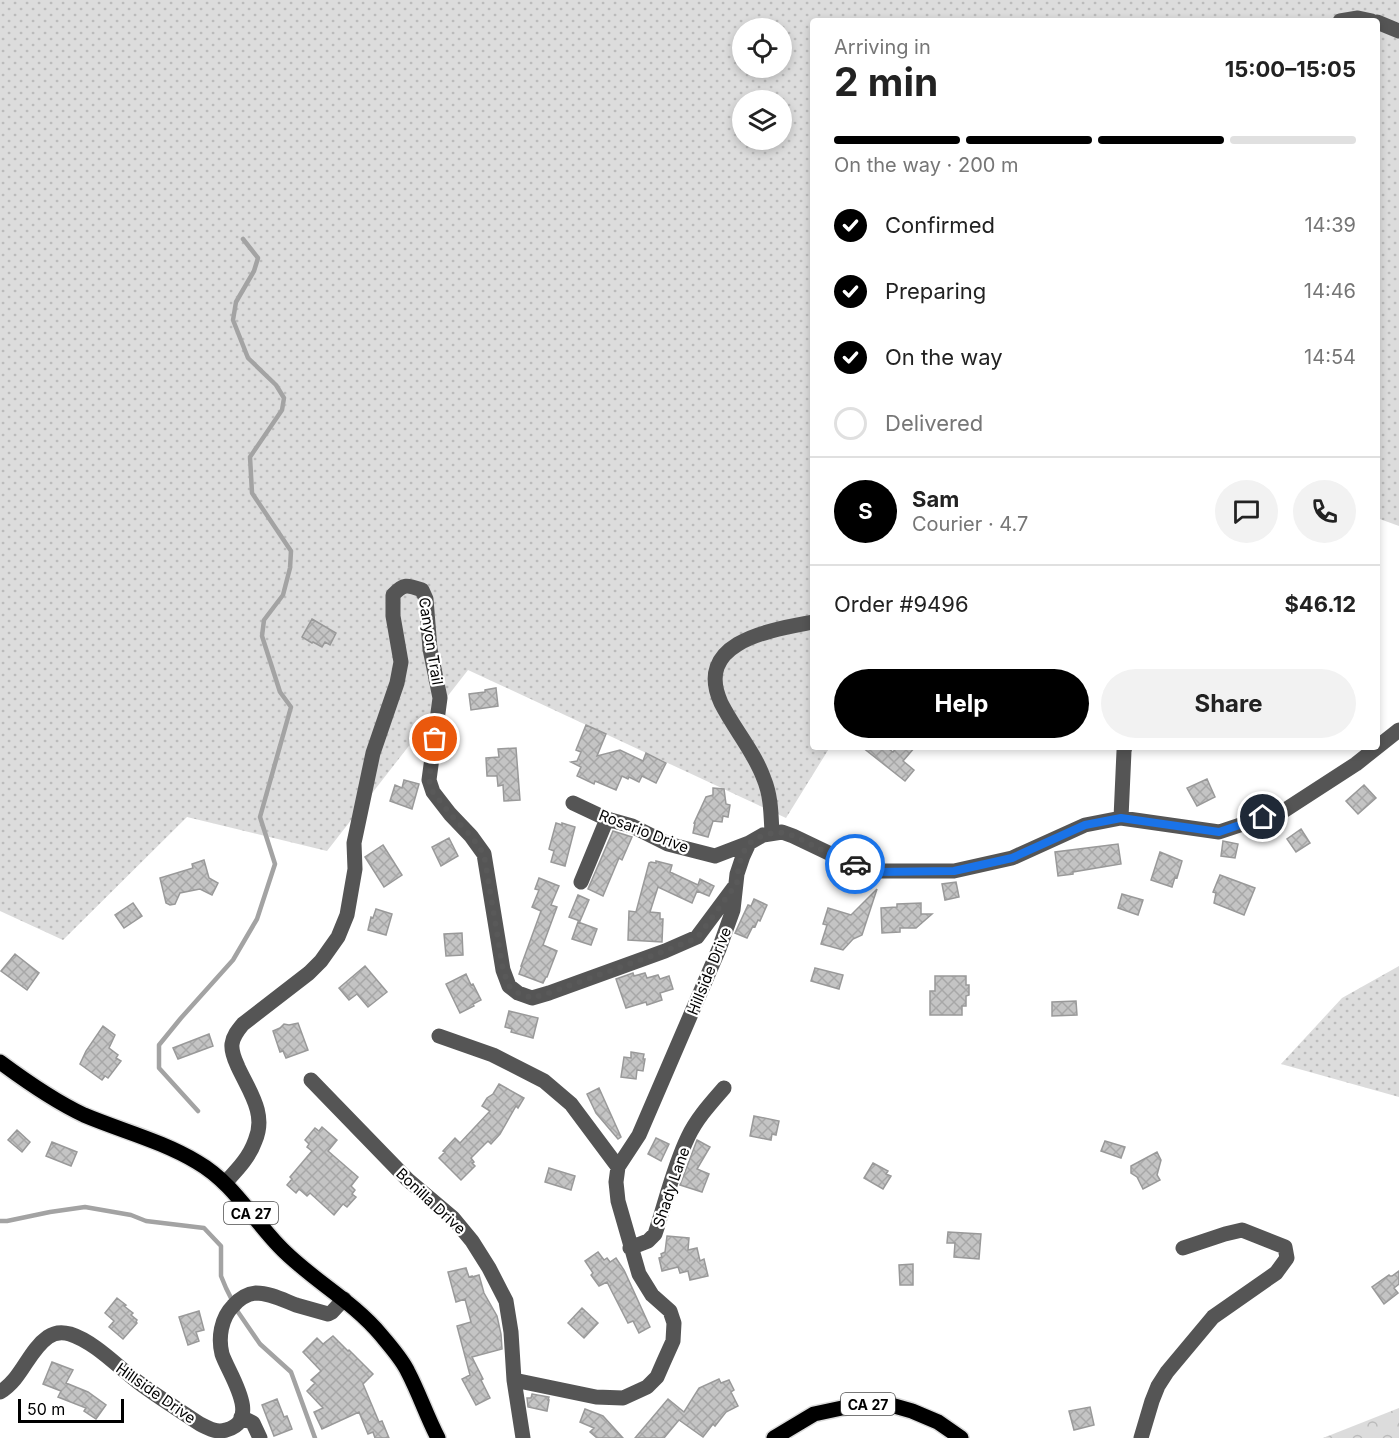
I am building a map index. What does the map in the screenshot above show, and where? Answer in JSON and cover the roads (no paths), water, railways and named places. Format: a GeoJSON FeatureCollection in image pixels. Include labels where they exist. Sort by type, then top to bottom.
{"type":"FeatureCollection","features":[{"type":"Feature","properties":{"kind":"main road","name":"CA 27"},"geometry":{"type":"LineString","coordinates":[[0,1062],[59,1102],[83,1114],[176,1150],[199,1163],[225,1183],[286,1253],[344,1299],[381,1335],[408,1371],[438,1438]]}},
{"type":"Feature","properties":{"kind":"main road","name":"CA 27"},"geometry":{"type":"LineString","coordinates":[[774,1438],[814,1414],[855,1405],[884,1403],[938,1422],[960,1438]]}},
{"type":"Feature","properties":{"kind":"street"},"geometry":{"type":"LineString","coordinates":[[1380,23],[1399,31]]}},
{"type":"Feature","properties":{"kind":"street","name":"Canyon Trail"},"geometry":{"type":"LineString","coordinates":[[225,1183],[246,1160],[256,1140],[260,1121],[256,1103],[234,1057],[232,1045],[235,1034],[243,1024],[321,961],[338,937],[347,915],[355,869],[354,843],[373,753],[397,683],[401,662],[393,616],[393,595],[400,588],[409,585],[422,590],[426,599],[430,649],[440,698],[429,780],[433,792],[484,854],[503,970],[509,986],[518,993],[532,998],[697,938],[737,883]]}},
{"type":"Feature","properties":{"kind":"street"},"geometry":{"type":"LineString","coordinates":[[772,833],[771,806],[764,778],[722,703],[717,690],[716,670],[728,650],[745,640],[774,630],[810,623]]}},
{"type":"Feature","properties":{"kind":"street"},"geometry":{"type":"LineString","coordinates":[[1380,745],[1399,730]]}},
{"type":"Feature","properties":{"kind":"street"},"geometry":{"type":"LineString","coordinates":[[1121,818],[1124,750]]}},
{"type":"Feature","properties":{"kind":"street"},"geometry":{"type":"LineString","coordinates":[[749,843],[763,835],[782,832],[874,872],[954,871],[1012,858],[1085,825],[1121,818],[1219,832],[1285,810],[1374,750]]}},
{"type":"Feature","properties":{"kind":"street","name":"Rosario Drive"},"geometry":{"type":"LineString","coordinates":[[573,803],[607,819],[632,826],[668,844],[715,856],[749,843]]}},
{"type":"Feature","properties":{"kind":"street"},"geometry":{"type":"LineString","coordinates":[[581,882],[607,819]]}},
{"type":"Feature","properties":{"kind":"street","name":"Hillside Drive"},"geometry":{"type":"LineString","coordinates":[[618,1167],[639,1135],[719,949],[733,910],[737,874],[749,843]]}},
{"type":"Feature","properties":{"kind":"street"},"geometry":{"type":"LineString","coordinates":[[440,1036],[493,1055],[544,1081],[571,1104],[618,1167],[616,1182],[618,1201],[639,1274],[652,1295],[670,1311],[674,1323],[673,1341],[657,1377],[647,1387],[623,1398],[596,1397],[514,1380],[523,1438]]}},
{"type":"Feature","properties":{"kind":"street","name":"Bonilla Drive"},"geometry":{"type":"LineString","coordinates":[[311,1080],[408,1180],[453,1218],[472,1241],[506,1301],[511,1332],[514,1380]]}},
{"type":"Feature","properties":{"kind":"street","name":"Shady Lane"},"geometry":{"type":"LineString","coordinates":[[630,1248],[648,1241],[655,1234],[673,1172],[689,1135],[724,1088]]}},
{"type":"Feature","properties":{"kind":"street"},"geometry":{"type":"LineString","coordinates":[[1141,1438],[1152,1401],[1167,1372],[1213,1317],[1276,1272],[1287,1258],[1285,1247],[1242,1230],[1183,1248]]}},
{"type":"Feature","properties":{"kind":"street"},"geometry":{"type":"LineString","coordinates":[[260,1438],[253,1423],[241,1417],[240,1396],[222,1353],[221,1330],[226,1315],[236,1302],[249,1294],[263,1294],[328,1314],[344,1299]]}},
{"type":"Feature","properties":{"kind":"street","name":"Hillside Drive"},"geometry":{"type":"LineString","coordinates":[[0,1392],[14,1382],[35,1350],[47,1338],[57,1333],[65,1333],[82,1340],[138,1382],[208,1429],[228,1430],[241,1417]]}},
{"type":"Feature","properties":{"kind":"waterway"},"geometry":{"type":"LineString","coordinates":[[198,1111],[159,1068],[159,1045],[233,960],[257,919],[275,864],[260,817],[291,707],[280,692],[262,636],[264,620],[283,595],[290,568],[291,551],[252,493],[250,457],[282,410],[284,398],[276,385],[248,358],[233,320],[236,302],[254,271],[258,258],[243,239]]}},
{"type":"Feature","properties":{"kind":"waterway"},"geometry":{"type":"LineString","coordinates":[[0,1221],[85,1207],[131,1215],[146,1221],[204,1228],[221,1246],[221,1276],[238,1312],[260,1344],[291,1372],[315,1438]]}}]}
